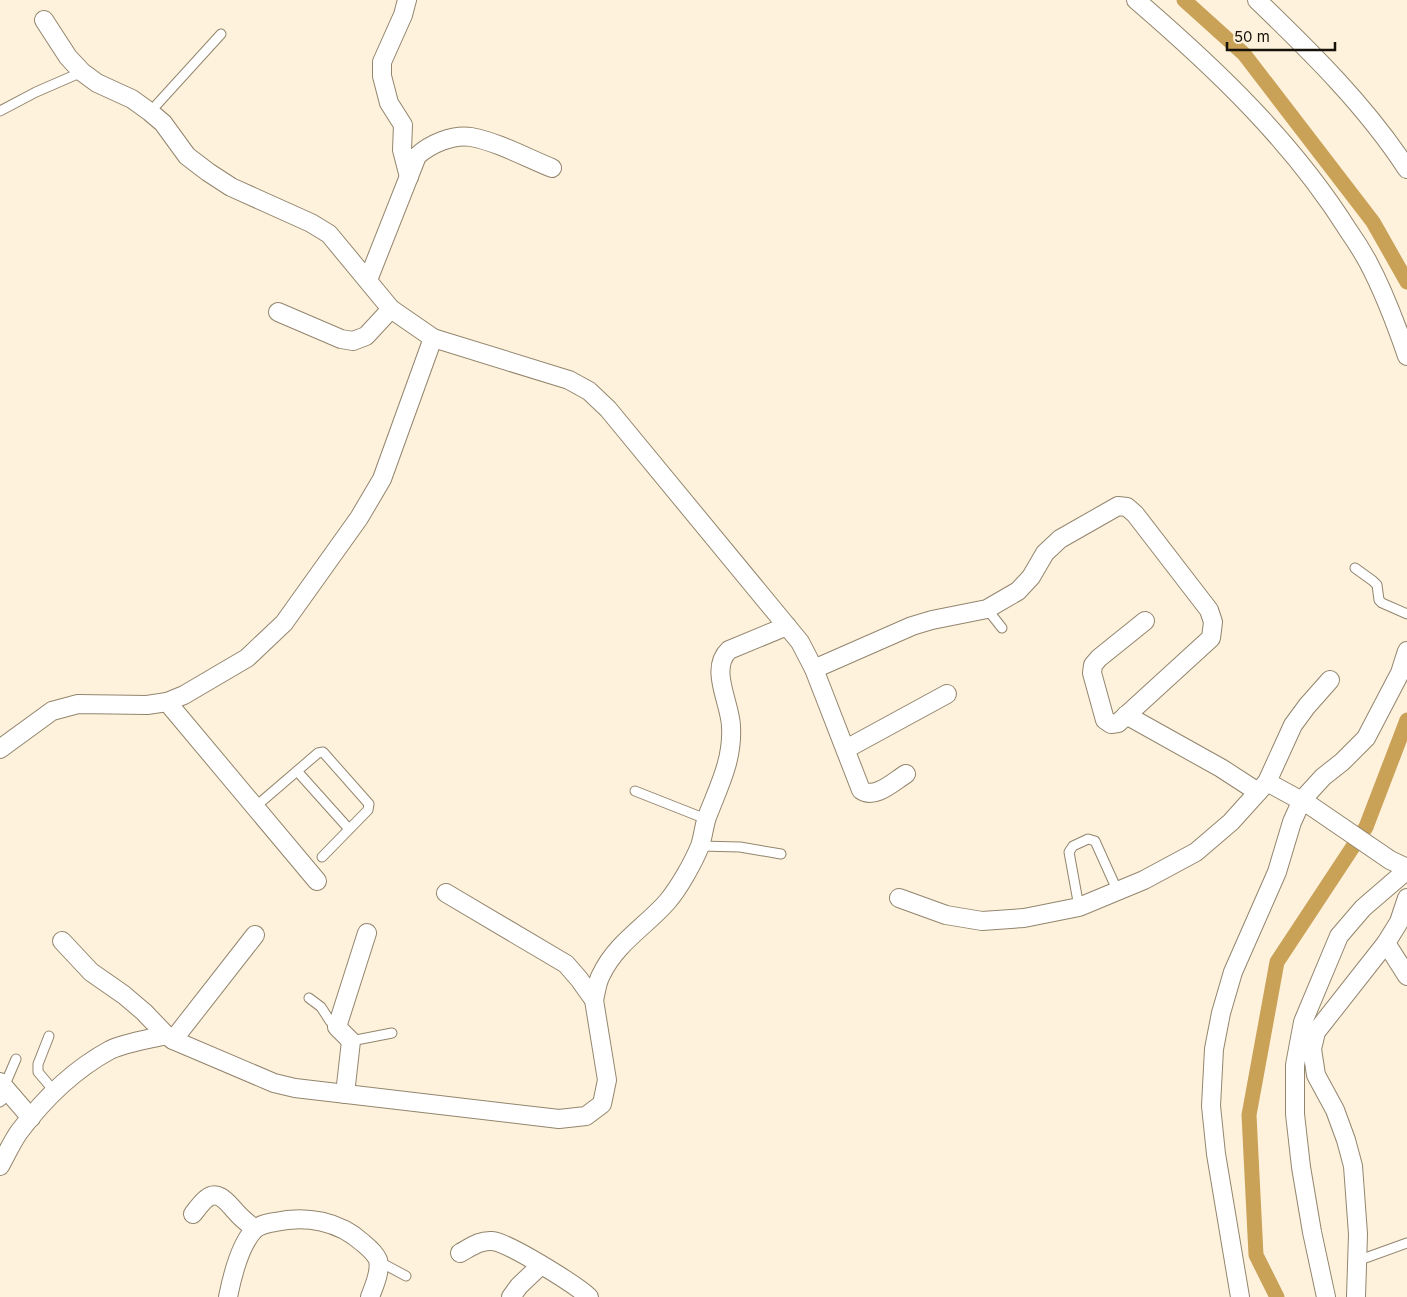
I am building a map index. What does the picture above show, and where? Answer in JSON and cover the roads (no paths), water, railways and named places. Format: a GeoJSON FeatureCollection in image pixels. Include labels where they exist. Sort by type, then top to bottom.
{"type":"FeatureCollection","features":[{"type":"Feature","properties":{"kind":"street"},"geometry":{"type":"LineString","coordinates":[[407,0],[403,15],[382,62],[382,76],[390,103],[403,125],[402,150],[409,177]]}},
{"type":"Feature","properties":{"kind":"street"},"geometry":{"type":"LineString","coordinates":[[1136,0],[1169,28],[1251,108],[1299,160],[1368,261],[1391,309],[1407,356]]}},
{"type":"Feature","properties":{"kind":"street"},"geometry":{"type":"LineString","coordinates":[[1257,0],[1307,48],[1352,97],[1395,150],[1407,169]]}},
{"type":"Feature","properties":{"kind":"street"},"geometry":{"type":"LineString","coordinates":[[44,20],[68,57],[82,72],[97,83],[132,100],[150,112],[163,123],[187,156],[208,172],[231,186],[311,222],[329,234],[391,309],[433,338],[569,380],[590,391],[608,408],[800,642],[814,669],[861,790],[866,794],[874,794],[906,774]]}},
{"type":"Feature","properties":{"kind":"street"},"geometry":{"type":"LineString","coordinates":[[368,280],[417,156],[428,146],[455,138],[470,137],[552,168]]}},
{"type":"Feature","properties":{"kind":"street"},"geometry":{"type":"LineString","coordinates":[[278,312],[341,339],[354,341],[366,336],[391,309]]}},
{"type":"Feature","properties":{"kind":"street"},"geometry":{"type":"LineString","coordinates":[[0,749],[52,711],[78,704],[147,705],[167,702],[184,695],[247,658],[284,623],[359,518],[382,479],[433,338]]}},
{"type":"Feature","properties":{"kind":"street"},"geometry":{"type":"LineString","coordinates":[[814,669],[912,626],[987,609],[1018,591],[1031,577],[1045,553],[1060,539],[1118,506],[1127,507],[1135,514],[1209,610],[1213,622],[1211,638],[1118,723],[1111,724],[1105,720],[1092,673],[1093,665],[1098,658],[1145,621]]}},
{"type":"Feature","properties":{"kind":"street"},"geometry":{"type":"LineString","coordinates":[[62,941],[91,972],[138,1006],[170,1038],[274,1083],[295,1088],[559,1119],[586,1116],[602,1104],[607,1080],[594,1000],[600,976],[616,950],[667,902],[680,883],[700,846],[706,819],[727,768],[731,725],[720,672],[722,657],[729,650],[787,626]]}},
{"type":"Feature","properties":{"kind":"street"},"geometry":{"type":"LineString","coordinates":[[1240,1297],[1216,1154],[1211,1106],[1214,1049],[1221,1013],[1234,972],[1277,872],[1292,822],[1307,803],[1323,777],[1342,762],[1366,738],[1400,673],[1407,651]]}},
{"type":"Feature","properties":{"kind":"street"},"geometry":{"type":"LineString","coordinates":[[899,898],[946,915],[982,921],[1024,918],[1079,907],[1144,880],[1196,852],[1231,822],[1262,787],[1293,725],[1330,680]]}},
{"type":"Feature","properties":{"kind":"street"},"geometry":{"type":"LineString","coordinates":[[846,749],[946,694]]}},
{"type":"Feature","properties":{"kind":"street"},"geometry":{"type":"LineString","coordinates":[[167,702],[317,881]]}},
{"type":"Feature","properties":{"kind":"street"},"geometry":{"type":"LineString","coordinates":[[1126,715],[1221,768],[1262,787],[1307,803],[1390,860],[1407,869],[1363,908],[1339,936],[1303,1022],[1295,1065],[1295,1114],[1301,1167],[1312,1232],[1326,1297]]}},
{"type":"Feature","properties":{"kind":"street"},"geometry":{"type":"LineString","coordinates":[[446,893],[566,964],[594,1000]]}},
{"type":"Feature","properties":{"kind":"street"},"geometry":{"type":"LineString","coordinates":[[1356,1297],[1358,1234],[1354,1166],[1335,1110],[1316,1075],[1312,1049],[1316,1032],[1386,943],[1399,922],[1407,898]]}},
{"type":"Feature","properties":{"kind":"street"},"geometry":{"type":"LineString","coordinates":[[345,1094],[351,1041],[337,1027],[367,933]]}},
{"type":"Feature","properties":{"kind":"street"},"geometry":{"type":"LineString","coordinates":[[0,1166],[18,1134],[31,1118],[77,1072],[112,1049],[170,1038],[255,935]]}},
{"type":"Feature","properties":{"kind":"street"},"geometry":{"type":"LineString","coordinates":[[1386,943],[1407,976]]}},
{"type":"Feature","properties":{"kind":"street"},"geometry":{"type":"LineString","coordinates":[[4,1091],[31,1118]]}},
{"type":"Feature","properties":{"kind":"street"},"geometry":{"type":"LineString","coordinates":[[193,1214],[206,1198],[214,1195],[230,1204],[240,1216],[255,1228]]}},
{"type":"Feature","properties":{"kind":"street"},"geometry":{"type":"LineString","coordinates":[[228,1297],[233,1275],[247,1239],[255,1228],[287,1219],[318,1220],[351,1232],[370,1248],[378,1260],[378,1274],[370,1297]]}},
{"type":"Feature","properties":{"kind":"street"},"geometry":{"type":"LineString","coordinates":[[460,1253],[481,1241],[494,1241],[507,1246],[567,1280],[589,1297]]}},
{"type":"Feature","properties":{"kind":"street"},"geometry":{"type":"LineString","coordinates":[[511,1297],[540,1265]]}},
{"type":"Feature","properties":{"kind":"lane"},"geometry":{"type":"LineString","coordinates":[[150,112],[220,34]]}},
{"type":"Feature","properties":{"kind":"lane"},"geometry":{"type":"LineString","coordinates":[[0,111],[36,92],[82,72]]}},
{"type":"Feature","properties":{"kind":"lane"},"geometry":{"type":"LineString","coordinates":[[1355,568],[1377,585],[1379,600],[1382,603],[1407,614]]}},
{"type":"Feature","properties":{"kind":"lane"},"geometry":{"type":"LineString","coordinates":[[987,609],[1002,628]]}},
{"type":"Feature","properties":{"kind":"lane"},"geometry":{"type":"LineString","coordinates":[[255,807],[318,753],[323,752],[369,804],[368,810],[322,857]]}},
{"type":"Feature","properties":{"kind":"lane"},"geometry":{"type":"LineString","coordinates":[[297,771],[350,829]]}},
{"type":"Feature","properties":{"kind":"lane"},"geometry":{"type":"LineString","coordinates":[[636,791],[706,819]]}},
{"type":"Feature","properties":{"kind":"lane"},"geometry":{"type":"LineString","coordinates":[[1079,907],[1070,852],[1073,846],[1088,839],[1095,841],[1118,892]]}},
{"type":"Feature","properties":{"kind":"lane"},"geometry":{"type":"LineString","coordinates":[[700,846],[740,847],[781,854]]}},
{"type":"Feature","properties":{"kind":"lane"},"geometry":{"type":"LineString","coordinates":[[309,998],[321,1007],[330,1021],[337,1027]]}},
{"type":"Feature","properties":{"kind":"lane"},"geometry":{"type":"LineString","coordinates":[[351,1041],[392,1033]]}},
{"type":"Feature","properties":{"kind":"lane"},"geometry":{"type":"LineString","coordinates":[[49,1036],[38,1064],[38,1072],[55,1092]]}},
{"type":"Feature","properties":{"kind":"lane"},"geometry":{"type":"LineString","coordinates":[[4,1091],[16,1059]]}},
{"type":"Feature","properties":{"kind":"lane"},"geometry":{"type":"LineString","coordinates":[[1357,1261],[1407,1243]]}},
{"type":"Feature","properties":{"kind":"lane"},"geometry":{"type":"LineString","coordinates":[[378,1260],[406,1276]]}},
{"type":"Feature","properties":{"kind":"waterway"},"geometry":{"type":"LineString","coordinates":[[1184,0],[1244,54],[1373,222],[1407,282]]}},
{"type":"Feature","properties":{"kind":"waterway"},"geometry":{"type":"LineString","coordinates":[[1277,1297],[1256,1255],[1249,1115],[1277,962],[1366,827],[1407,720]]}}]}
